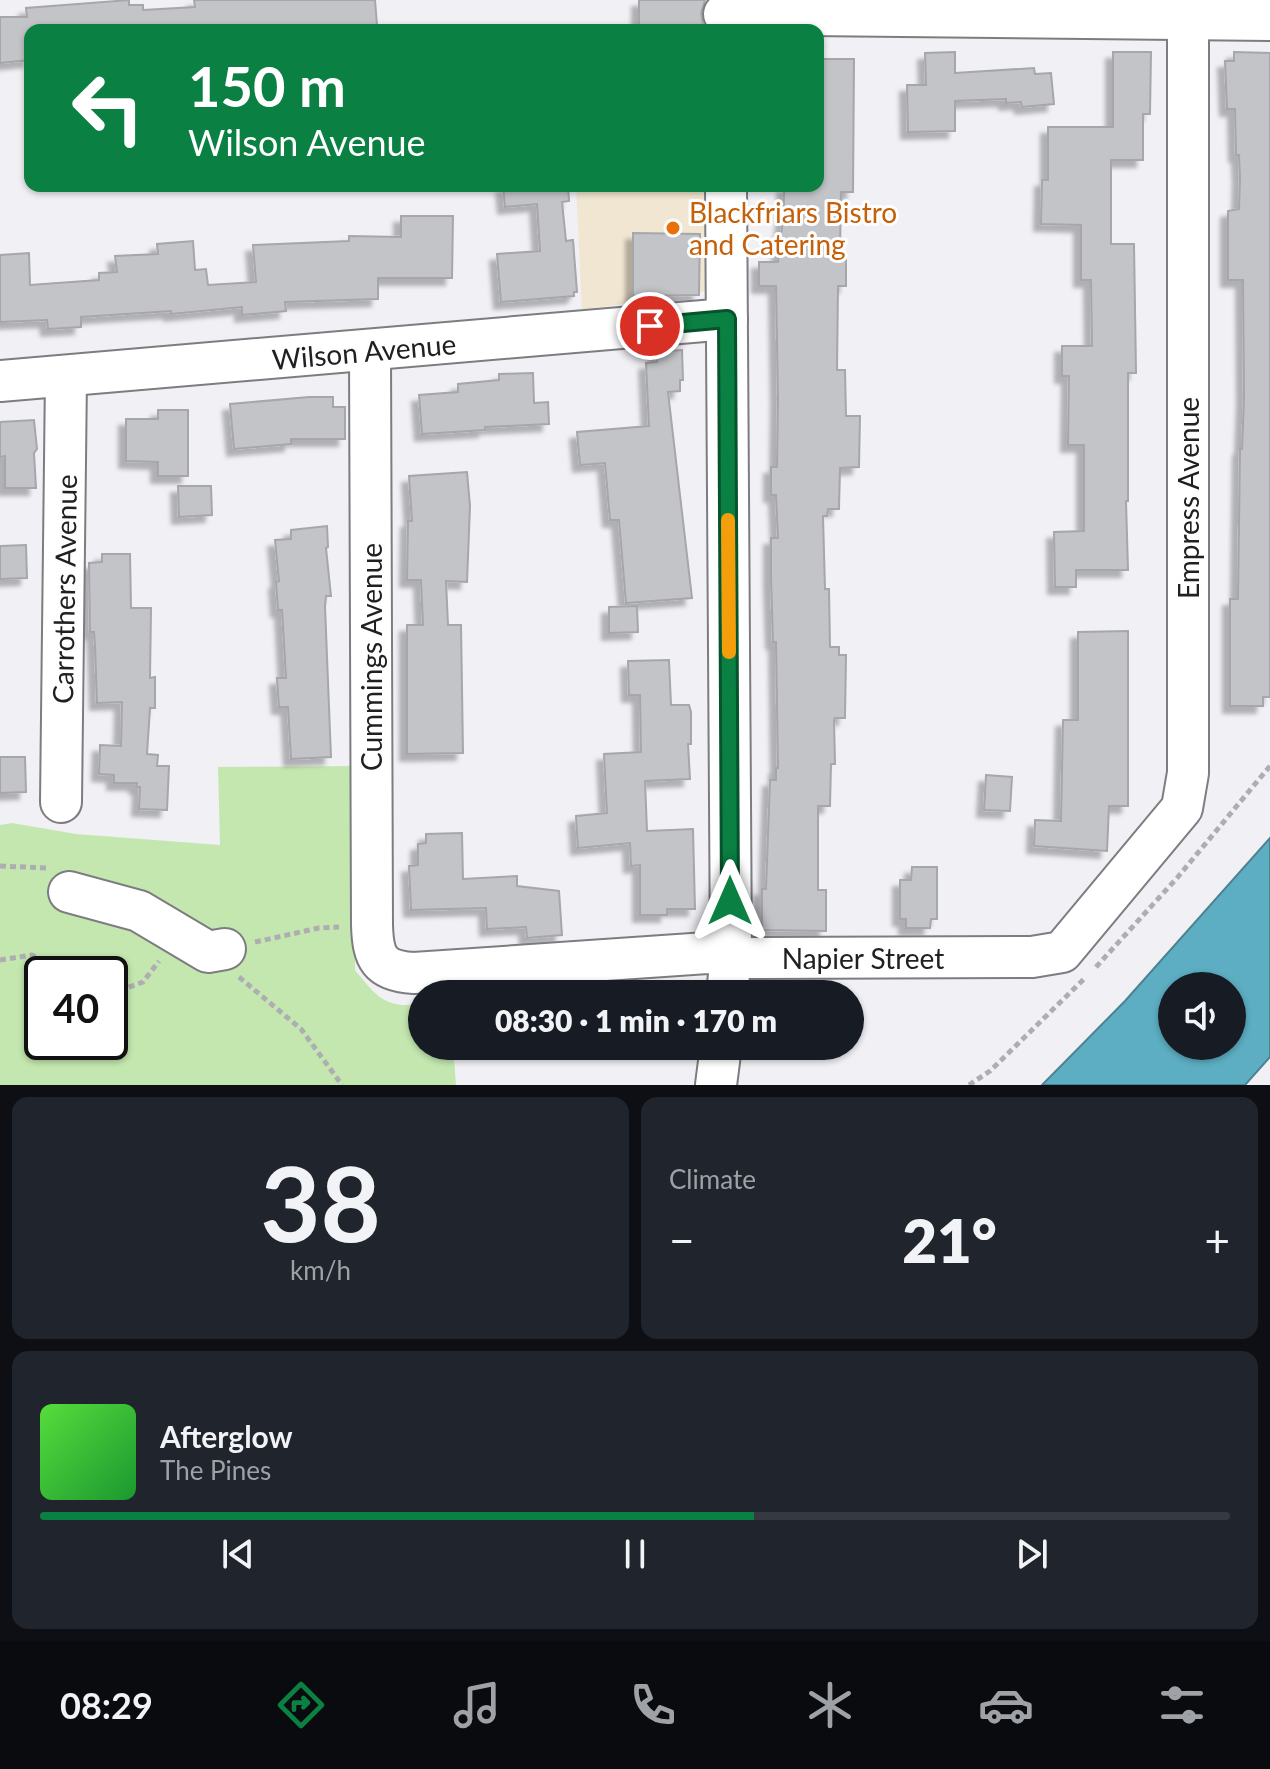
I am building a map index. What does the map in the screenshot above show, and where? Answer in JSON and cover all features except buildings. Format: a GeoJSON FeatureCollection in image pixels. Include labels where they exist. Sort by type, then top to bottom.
{"type":"FeatureCollection","features":[{"type":"Feature","properties":{"kind":"street"},"geometry":{"type":"LineString","coordinates":[[724,15],[1188,10],[1270,20]]}},
{"type":"Feature","properties":{"kind":"street","name":"Empress Avenue"},"geometry":{"type":"LineString","coordinates":[[1062,952],[1182,808],[1188,773],[1188,10]]}},
{"type":"Feature","properties":{"kind":"street"},"geometry":{"type":"LineString","coordinates":[[726,192],[729,975]]}},
{"type":"Feature","properties":{"kind":"street","name":"Wilson Avenue"},"geometry":{"type":"LineString","coordinates":[[0,381],[727,319]]}},
{"type":"Feature","properties":{"kind":"street","name":"Cummings Avenue"},"geometry":{"type":"LineString","coordinates":[[370,351],[372,946],[380,962]]}},
{"type":"Feature","properties":{"kind":"street","name":"Carrothers Avenue"},"geometry":{"type":"LineString","coordinates":[[61,802],[66,376]]}},
{"type":"Feature","properties":{"kind":"street"},"geometry":{"type":"LineString","coordinates":[[69,892],[139,911],[208,952],[225,949]]}},
{"type":"Feature","properties":{"kind":"street","name":"Napier Street"},"geometry":{"type":"LineString","coordinates":[[380,962],[397,971],[414,973],[707,953],[729,975],[750,958],[1032,957],[1062,952]]}},
{"type":"Feature","properties":{"kind":"street"},"geometry":{"type":"LineString","coordinates":[[716,1085],[719,1060]]}},
{"type":"Feature","properties":{"kind":"path"},"geometry":{"type":"LineString","coordinates":[[225,949],[319,928],[352,927]]}},
{"type":"Feature","properties":{"kind":"path"},"geometry":{"type":"LineString","coordinates":[[128,987],[143,982],[178,934]]}},
{"type":"Feature","properties":{"kind":"path"},"geometry":{"type":"LineString","coordinates":[[0,960],[24,956]]}},
{"type":"Feature","properties":{"kind":"shaded area"},"geometry":{"type":"Polygon","coordinates":[[[576,192],[709,192],[708,291],[582,310],[576,192]]]}},
{"type":"Feature","properties":{"kind":"green space"},"geometry":{"type":"Polygon","coordinates":[[[361,766],[355,970],[383,999],[408,1005],[408,1060],[454,1060],[456,1085],[0,1085],[0,825],[12,823],[76,834],[220,845],[218,767],[361,766]]]}},
{"type":"Feature","properties":{"kind":"water"},"geometry":{"type":"Polygon","coordinates":[[[1270,838],[1270,1057],[1245,1085],[1042,1085],[1125,1001],[1270,838]]]}},
{"type":"Feature","properties":{"kind":"slow traffic"},"geometry":{"type":"LineString","coordinates":[[728,520],[729,652]]}},
{"type":"Feature","properties":{"kind":"place","name":"Blackfriars Bistro and Catering"},"geometry":{"type":"Point","coordinates":[673,228]}},
{"type":"Feature","properties":{"kind":"route"},"geometry":{"type":"LineString","coordinates":[[650,326],[727,319],[730,901]]}}]}
